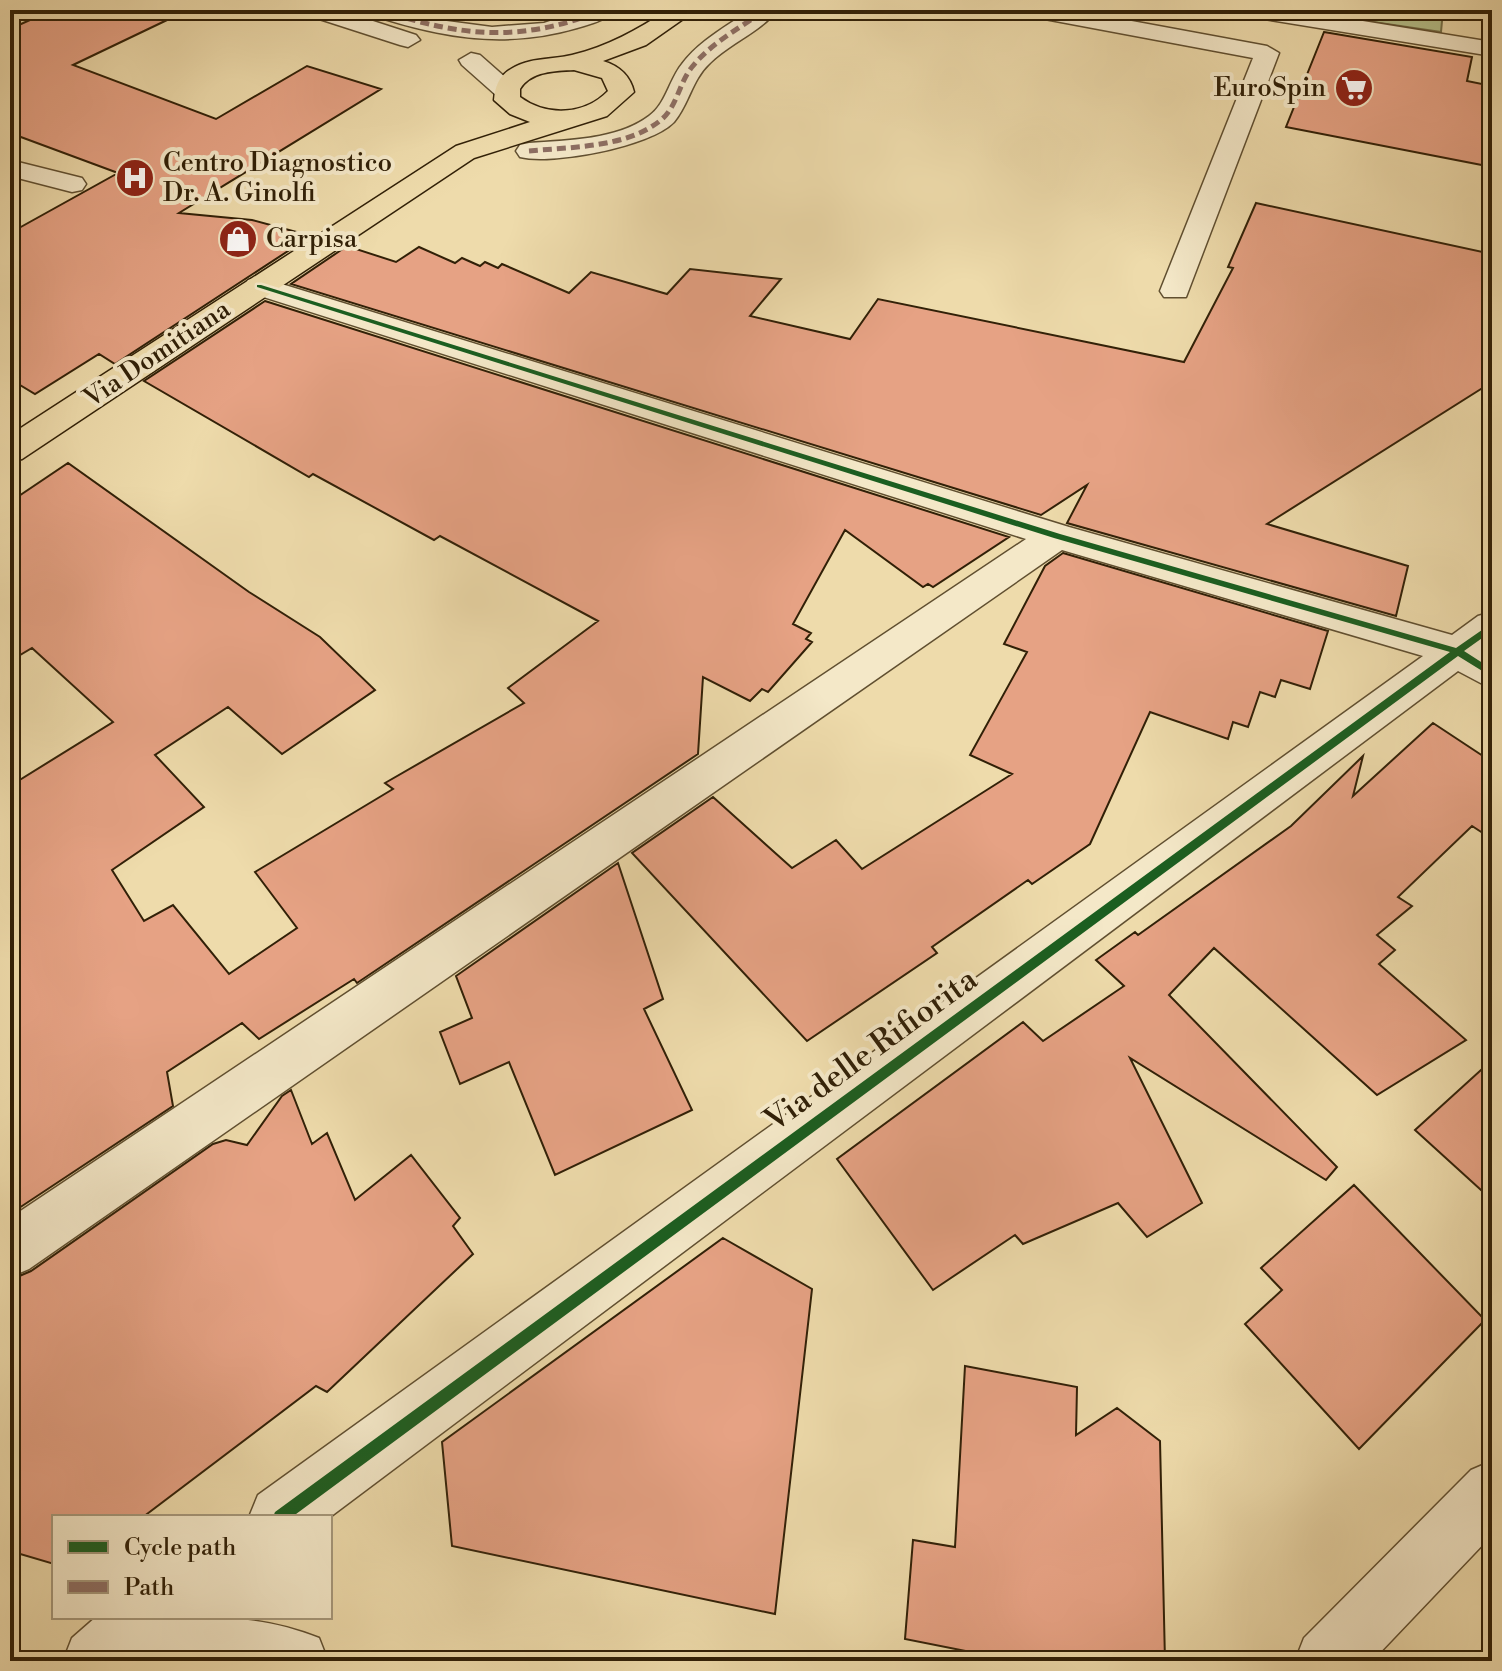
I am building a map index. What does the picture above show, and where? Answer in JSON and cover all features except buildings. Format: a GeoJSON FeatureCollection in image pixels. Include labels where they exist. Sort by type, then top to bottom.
{"type":"FeatureCollection","features":[{"type":"Feature","properties":{"kind":"main road"},"geometry":{"type":"LineString","coordinates":[[536,67],[574,63],[638,40],[684,10]]}},
{"type":"Feature","properties":{"kind":"main road"},"geometry":{"type":"LineString","coordinates":[[574,63],[604,69],[620,83],[638,40]]}},
{"type":"Feature","properties":{"kind":"main road","name":"Via Domitiana"},"geometry":{"type":"LineString","coordinates":[[465,152],[506,95],[510,81],[536,67]]}},
{"type":"Feature","properties":{"kind":"main road","name":"Via Domitiana"},"geometry":{"type":"LineString","coordinates":[[10,451],[465,152],[603,109],[621,92],[620,83]]}},
{"type":"Feature","properties":{"kind":"main road"},"geometry":{"type":"LineString","coordinates":[[506,95],[529,114],[567,118]]}},
{"type":"Feature","properties":{"kind":"street"},"geometry":{"type":"LineString","coordinates":[[315,10],[471,60],[536,67]]}},
{"type":"Feature","properties":{"kind":"street"},"geometry":{"type":"LineString","coordinates":[[380,10],[444,30],[507,36],[546,31],[603,10]]}},
{"type":"Feature","properties":{"kind":"street"},"geometry":{"type":"LineString","coordinates":[[529,151],[579,146],[631,133],[660,121],[680,96],[690,70],[707,51],[765,10]]}},
{"type":"Feature","properties":{"kind":"street"},"geometry":{"type":"LineString","coordinates":[[1034,10],[1267,53],[1175,291]]}},
{"type":"Feature","properties":{"kind":"street"},"geometry":{"type":"LineString","coordinates":[[1252,10],[1330,16],[1492,49]]}},
{"type":"Feature","properties":{"kind":"street"},"geometry":{"type":"LineString","coordinates":[[471,60],[506,95]]}},
{"type":"Feature","properties":{"kind":"street"},"geometry":{"type":"LineString","coordinates":[[10,168],[72,184]]}},
{"type":"Feature","properties":{"kind":"street"},"geometry":{"type":"LineString","coordinates":[[259,286],[1057,536],[1480,650]]}},
{"type":"Feature","properties":{"kind":"street"},"geometry":{"type":"LineString","coordinates":[[10,1250],[1057,536]]}},
{"type":"Feature","properties":{"kind":"street","name":"Via delle Rifiorita"},"geometry":{"type":"LineString","coordinates":[[283,1515],[1480,650]]}},
{"type":"Feature","properties":{"kind":"street"},"geometry":{"type":"LineString","coordinates":[[1327,1661],[1492,1491]]}},
{"type":"Feature","properties":{"kind":"street"},"geometry":{"type":"LineString","coordinates":[[122,1636],[296,1661]]}},
{"type":"Feature","properties":{"kind":"green space"},"geometry":{"type":"Polygon","coordinates":[[[1347,10],[1443,10],[1441,32],[1346,18],[1347,10]]]}},
{"type":"Feature","properties":{"kind":"marked path"},"geometry":{"type":"LineString","coordinates":[[380,10],[437,27],[492,34],[546,30],[603,10]]}},
{"type":"Feature","properties":{"kind":"marked path"},"geometry":{"type":"LineString","coordinates":[[529,151],[598,143],[649,128],[667,114],[688,73],[700,59],[765,10]]}},
{"type":"Feature","properties":{"kind":"cycle path"},"geometry":{"type":"LineString","coordinates":[[259,286],[1057,536],[1457,651],[1492,674]]}},
{"type":"Feature","properties":{"kind":"cycle path"},"geometry":{"type":"LineString","coordinates":[[283,1515],[1492,626]]}},
{"type":"Feature","properties":{"kind":"place","name":"EuroSpin"},"geometry":{"type":"Point","coordinates":[1354,88]}},
{"type":"Feature","properties":{"kind":"place","name":"Centro Diagnostico Dr. A. Ginolfi"},"geometry":{"type":"Point","coordinates":[135,178]}},
{"type":"Feature","properties":{"kind":"place","name":"Carpisa"},"geometry":{"type":"Point","coordinates":[238,239]}}]}
